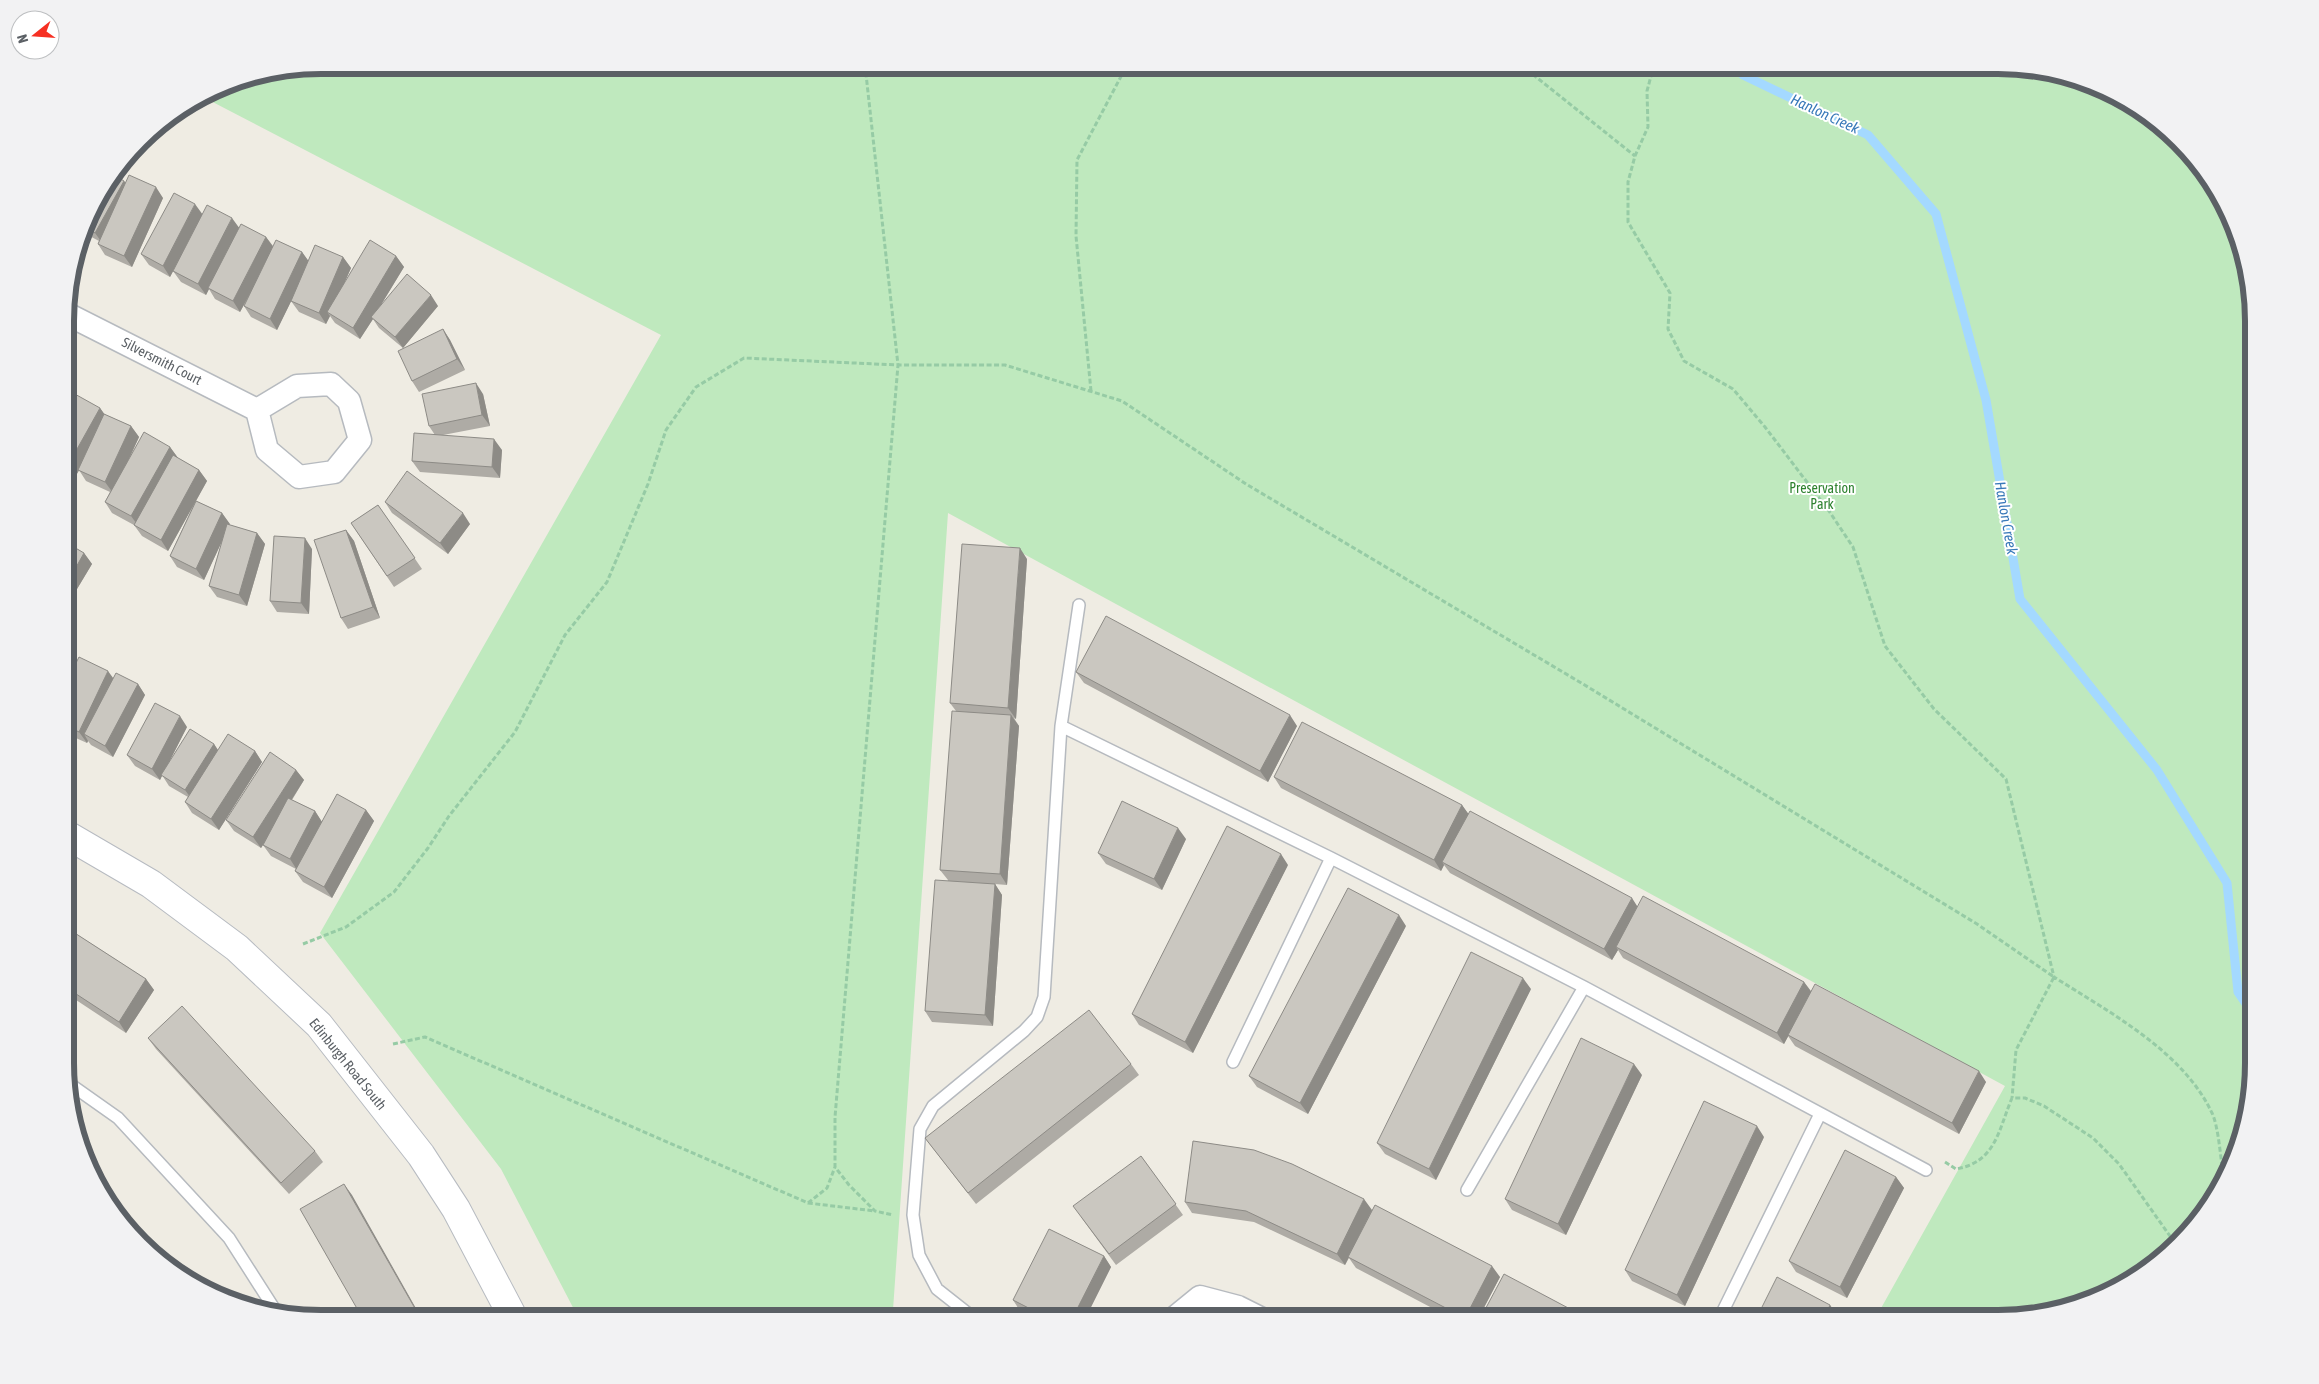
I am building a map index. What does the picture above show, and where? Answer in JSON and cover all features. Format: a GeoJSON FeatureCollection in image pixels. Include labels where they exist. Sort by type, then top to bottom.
{"type":"FeatureCollection","features":[{"type":"Feature","properties":{"kind":"main road","name":"Edinburgh Road South"},"geometry":{"type":"LineString","coordinates":[[74,839],[151,884],[236,948],[319,1025],[421,1155],[456,1209],[509,1310]]}},
{"type":"Feature","properties":{"kind":"street","name":"Silversmith Court"},"geometry":{"type":"LineString","coordinates":[[74,318],[257,410]]}},
{"type":"Feature","properties":{"kind":"street"},"geometry":{"type":"LineString","coordinates":[[331,384],[349,401],[360,440],[334,472],[299,477],[267,450],[257,410],[297,386],[331,384]]}},
{"type":"Feature","properties":{"kind":"street"},"geometry":{"type":"LineString","coordinates":[[1184,1310],[1200,1297],[1244,1310]]}},
{"type":"Feature","properties":{"kind":"lane"},"geometry":{"type":"LineString","coordinates":[[963,1310],[937,1290],[919,1255],[913,1215],[920,1129],[933,1106],[1024,1031],[1037,1017],[1044,996],[1061,726],[1079,605]]}},
{"type":"Feature","properties":{"kind":"lane"},"geometry":{"type":"LineString","coordinates":[[1061,726],[1330,858],[1584,987],[1926,1170]]}},
{"type":"Feature","properties":{"kind":"lane"},"geometry":{"type":"LineString","coordinates":[[1233,1062],[1330,858]]}},
{"type":"Feature","properties":{"kind":"lane"},"geometry":{"type":"LineString","coordinates":[[1467,1190],[1584,987]]}},
{"type":"Feature","properties":{"kind":"lane"},"geometry":{"type":"LineString","coordinates":[[75,1088],[118,1118],[229,1238],[272,1305]]}},
{"type":"Feature","properties":{"kind":"lane"},"geometry":{"type":"LineString","coordinates":[[1723,1310],[1820,1114]]}},
{"type":"Feature","properties":{"kind":"path"},"geometry":{"type":"LineString","coordinates":[[808,1203],[827,1188],[835,1167],[835,1118],[898,365],[866,74]]}},
{"type":"Feature","properties":{"kind":"path"},"geometry":{"type":"LineString","coordinates":[[1090,391],[1076,236],[1077,160],[1122,74]]}},
{"type":"Feature","properties":{"kind":"path"},"geometry":{"type":"LineString","coordinates":[[1532,74],[1635,156]]}},
{"type":"Feature","properties":{"kind":"path"},"geometry":{"type":"LineString","coordinates":[[1651,74],[1646,91],[1648,127],[1635,156],[1628,182],[1628,222],[1670,293],[1668,329],[1684,361],[1733,389],[1829,510],[1853,547],[1885,646],[1934,710],[2006,779],[2054,977],[2016,1050],[2012,1098],[1990,1152],[1970,1167],[1956,1169],[1934,1155],[1926,1170]]}},
{"type":"Feature","properties":{"kind":"path"},"geometry":{"type":"LineString","coordinates":[[302,944],[346,927],[394,892],[428,848],[449,816],[515,732],[565,634],[606,582],[648,484],[666,430],[696,387],[744,358],[898,365],[1005,365],[1122,400],[1246,484],[1583,684],[1960,913],[2054,977],[2122,1020],[2185,1070],[2212,1112],[2222,1168]]}},
{"type":"Feature","properties":{"kind":"path"},"geometry":{"type":"LineString","coordinates":[[393,1044],[425,1037],[808,1203],[893,1215],[913,1215]]}},
{"type":"Feature","properties":{"kind":"path"},"geometry":{"type":"LineString","coordinates":[[2012,1098],[2025,1098],[2044,1106],[2093,1138],[2118,1164],[2172,1239]]}},
{"type":"Feature","properties":{"kind":"path"},"geometry":{"type":"LineString","coordinates":[[835,1167],[849,1185],[875,1211]]}},
{"type":"Feature","properties":{"kind":"green space","name":"Preservation Park"},"geometry":{"type":"Polygon","coordinates":[[[305,74],[2014,74],[2062,82],[2093,93],[2122,107],[2135,115],[2173,146],[2204,184],[2220,212],[2232,242],[2237,257],[2245,305],[2245,1079],[2237,1127],[2226,1158],[2212,1187],[2184,1226],[2161,1249],[2122,1277],[2077,1297],[2062,1302],[2014,1310],[1880,1310],[2005,1086],[948,513],[893,1310],[574,1310],[501,1169],[320,933],[661,335],[209,100],[257,82],[305,74]]]}},
{"type":"Feature","properties":{"kind":"building"},"geometry":{"type":"Polygon","coordinates":[[[129,175],[156,187],[124,256],[98,244],[129,175]]]}},
{"type":"Feature","properties":{"kind":"building"},"geometry":{"type":"Polygon","coordinates":[[[119,178],[124,181],[95,233],[91,231],[99,212],[119,178]]]}},
{"type":"Feature","properties":{"kind":"building"},"geometry":{"type":"Polygon","coordinates":[[[174,193],[195,204],[163,266],[141,254],[174,193]]]}},
{"type":"Feature","properties":{"kind":"building"},"geometry":{"type":"Polygon","coordinates":[[[207,205],[232,218],[198,284],[173,271],[207,205]]]}},
{"type":"Feature","properties":{"kind":"building"},"geometry":{"type":"Polygon","coordinates":[[[241,224],[266,237],[233,301],[208,288],[241,224]]]}},
{"type":"Feature","properties":{"kind":"building"},"geometry":{"type":"Polygon","coordinates":[[[276,240],[302,252],[270,319],[244,306],[276,240]]]}},
{"type":"Feature","properties":{"kind":"building"},"geometry":{"type":"Polygon","coordinates":[[[370,240],[396,256],[353,328],[327,312],[370,240]]]}},
{"type":"Feature","properties":{"kind":"building"},"geometry":{"type":"Polygon","coordinates":[[[315,245],[343,257],[319,313],[291,301],[315,245]]]}},
{"type":"Feature","properties":{"kind":"building"},"geometry":{"type":"Polygon","coordinates":[[[407,274],[431,295],[395,337],[371,317],[407,274]]]}},
{"type":"Feature","properties":{"kind":"building"},"geometry":{"type":"Polygon","coordinates":[[[443,329],[457,359],[412,381],[398,351],[443,329]]]}},
{"type":"Feature","properties":{"kind":"building"},"geometry":{"type":"Polygon","coordinates":[[[476,383],[482,415],[429,426],[422,394],[476,383]]]}},
{"type":"Feature","properties":{"kind":"building"},"geometry":{"type":"Polygon","coordinates":[[[74,394],[100,408],[74,454],[74,394]]]}},
{"type":"Feature","properties":{"kind":"building"},"geometry":{"type":"Polygon","coordinates":[[[104,414],[131,426],[105,482],[78,470],[104,414]]]}},
{"type":"Feature","properties":{"kind":"building"},"geometry":{"type":"Polygon","coordinates":[[[144,432],[170,447],[131,516],[105,502],[144,432]]]}},
{"type":"Feature","properties":{"kind":"building"},"geometry":{"type":"Polygon","coordinates":[[[414,433],[494,439],[492,467],[412,461],[414,433]]]}},
{"type":"Feature","properties":{"kind":"building"},"geometry":{"type":"Polygon","coordinates":[[[173,455],[199,470],[161,540],[134,525],[173,455]]]}},
{"type":"Feature","properties":{"kind":"building"},"geometry":{"type":"Polygon","coordinates":[[[407,471],[463,513],[440,543],[385,502],[407,471]]]}},
{"type":"Feature","properties":{"kind":"building"},"geometry":{"type":"Polygon","coordinates":[[[196,501],[222,513],[196,569],[170,556],[196,501]]]}},
{"type":"Feature","properties":{"kind":"building"},"geometry":{"type":"Polygon","coordinates":[[[378,505],[415,558],[387,576],[351,523],[378,505]]]}},
{"type":"Feature","properties":{"kind":"building"},"geometry":{"type":"Polygon","coordinates":[[[227,524],[257,533],[239,595],[209,586],[227,524]]]}},
{"type":"Feature","properties":{"kind":"building"},"geometry":{"type":"Polygon","coordinates":[[[346,530],[373,607],[341,618],[314,540],[346,530]]]}},
{"type":"Feature","properties":{"kind":"building"},"geometry":{"type":"Polygon","coordinates":[[[274,536],[305,538],[301,603],[270,601],[274,536]]]}},
{"type":"Feature","properties":{"kind":"building"},"geometry":{"type":"Polygon","coordinates":[[[962,544],[1020,548],[1008,708],[950,703],[962,544]]]}},
{"type":"Feature","properties":{"kind":"building"},"geometry":{"type":"Polygon","coordinates":[[[74,547],[84,553],[74,571],[74,547]]]}},
{"type":"Feature","properties":{"kind":"building"},"geometry":{"type":"Polygon","coordinates":[[[1106,616],[1290,715],[1260,771],[1076,672],[1106,616]]]}},
{"type":"Feature","properties":{"kind":"building"},"geometry":{"type":"Polygon","coordinates":[[[79,657],[108,671],[79,732],[74,730],[74,667],[79,657]]]}},
{"type":"Feature","properties":{"kind":"building"},"geometry":{"type":"Polygon","coordinates":[[[116,673],[138,684],[105,746],[84,734],[116,673]]]}},
{"type":"Feature","properties":{"kind":"building"},"geometry":{"type":"Polygon","coordinates":[[[155,703],[180,716],[152,769],[127,755],[155,703]]]}},
{"type":"Feature","properties":{"kind":"building"},"geometry":{"type":"Polygon","coordinates":[[[952,711],[1011,715],[1000,874],[940,870],[952,711]]]}},
{"type":"Feature","properties":{"kind":"building"},"geometry":{"type":"Polygon","coordinates":[[[1302,722],[1462,805],[1434,860],[1274,777],[1302,722]]]}},
{"type":"Feature","properties":{"kind":"building"},"geometry":{"type":"Polygon","coordinates":[[[190,729],[214,744],[185,790],[161,775],[190,729]]]}},
{"type":"Feature","properties":{"kind":"building"},"geometry":{"type":"Polygon","coordinates":[[[228,734],[255,751],[211,819],[185,802],[228,734]]]}},
{"type":"Feature","properties":{"kind":"building"},"geometry":{"type":"Polygon","coordinates":[[[270,752],[296,770],[253,837],[226,820],[270,752]]]}},
{"type":"Feature","properties":{"kind":"building"},"geometry":{"type":"Polygon","coordinates":[[[337,794],[366,810],[324,887],[295,871],[337,794]]]}},
{"type":"Feature","properties":{"kind":"building"},"geometry":{"type":"Polygon","coordinates":[[[288,798],[315,811],[290,859],[263,845],[288,798]]]}},
{"type":"Feature","properties":{"kind":"building"},"geometry":{"type":"Polygon","coordinates":[[[1122,801],[1178,828],[1154,879],[1098,853],[1122,801]]]}},
{"type":"Feature","properties":{"kind":"building"},"geometry":{"type":"Polygon","coordinates":[[[1470,811],[1632,898],[1604,949],[1442,862],[1470,811]]]}},
{"type":"Feature","properties":{"kind":"building"},"geometry":{"type":"Polygon","coordinates":[[[1227,826],[1281,854],[1185,1042],[1132,1014],[1227,826]]]}},
{"type":"Feature","properties":{"kind":"building"},"geometry":{"type":"Polygon","coordinates":[[[935,880],[995,884],[985,1015],[925,1011],[935,880]]]}},
{"type":"Feature","properties":{"kind":"building"},"geometry":{"type":"Polygon","coordinates":[[[1348,888],[1399,915],[1300,1103],[1249,1076],[1348,888]]]}},
{"type":"Feature","properties":{"kind":"building"},"geometry":{"type":"Polygon","coordinates":[[[1643,896],[1804,982],[1777,1033],[1616,947],[1643,896]]]}},
{"type":"Feature","properties":{"kind":"building"},"geometry":{"type":"Polygon","coordinates":[[[74,933],[146,979],[119,1022],[74,993],[74,933]]]}},
{"type":"Feature","properties":{"kind":"building"},"geometry":{"type":"Polygon","coordinates":[[[1471,952],[1523,978],[1429,1169],[1377,1143],[1471,952]]]}},
{"type":"Feature","properties":{"kind":"building"},"geometry":{"type":"Polygon","coordinates":[[[1815,984],[1979,1071],[1952,1123],[1788,1035],[1815,984]]]}},
{"type":"Feature","properties":{"kind":"building"},"geometry":{"type":"Polygon","coordinates":[[[182,1006],[315,1151],[281,1183],[148,1038],[182,1006]]]}},
{"type":"Feature","properties":{"kind":"building"},"geometry":{"type":"Polygon","coordinates":[[[1089,1010],[1131,1064],[968,1193],[925,1138],[1089,1010]]]}},
{"type":"Feature","properties":{"kind":"building"},"geometry":{"type":"Polygon","coordinates":[[[1581,1038],[1634,1064],[1558,1224],[1505,1199],[1581,1038]]]}},
{"type":"Feature","properties":{"kind":"building"},"geometry":{"type":"Polygon","coordinates":[[[1704,1101],[1757,1126],[1677,1295],[1625,1270],[1704,1101]]]}},
{"type":"Feature","properties":{"kind":"building"},"geometry":{"type":"Polygon","coordinates":[[[1193,1141],[1254,1150],[1292,1164],[1364,1199],[1337,1254],[1246,1211],[1185,1202],[1193,1141]]]}},
{"type":"Feature","properties":{"kind":"building"},"geometry":{"type":"Polygon","coordinates":[[[1845,1150],[1896,1177],[1840,1287],[1789,1261],[1845,1150]]]}},
{"type":"Feature","properties":{"kind":"building"},"geometry":{"type":"Polygon","coordinates":[[[1141,1156],[1176,1204],[1109,1254],[1073,1206],[1141,1156]]]}},
{"type":"Feature","properties":{"kind":"building"},"geometry":{"type":"Polygon","coordinates":[[[344,1184],[416,1310],[358,1310],[300,1209],[344,1184]]]}},
{"type":"Feature","properties":{"kind":"building"},"geometry":{"type":"Polygon","coordinates":[[[1375,1205],[1492,1266],[1469,1310],[1450,1310],[1348,1257],[1375,1205]]]}},
{"type":"Feature","properties":{"kind":"building"},"geometry":{"type":"Polygon","coordinates":[[[1049,1229],[1104,1256],[1077,1310],[1032,1310],[1013,1300],[1049,1229]]]}},
{"type":"Feature","properties":{"kind":"building"},"geometry":{"type":"Polygon","coordinates":[[[1504,1274],[1572,1310],[1485,1310],[1504,1274]]]}},
{"type":"Feature","properties":{"kind":"building"},"geometry":{"type":"Polygon","coordinates":[[[1777,1277],[1830,1305],[1828,1310],[1760,1310],[1777,1277]]]}},
{"type":"Feature","properties":{"kind":"waterway","name":"Hanlon Creek"},"geometry":{"type":"LineString","coordinates":[[1742,74],[1868,135],[1936,214],[1986,400],[2020,599],[2157,770],[2227,883],[2238,992],[2245,1002]]}}]}
